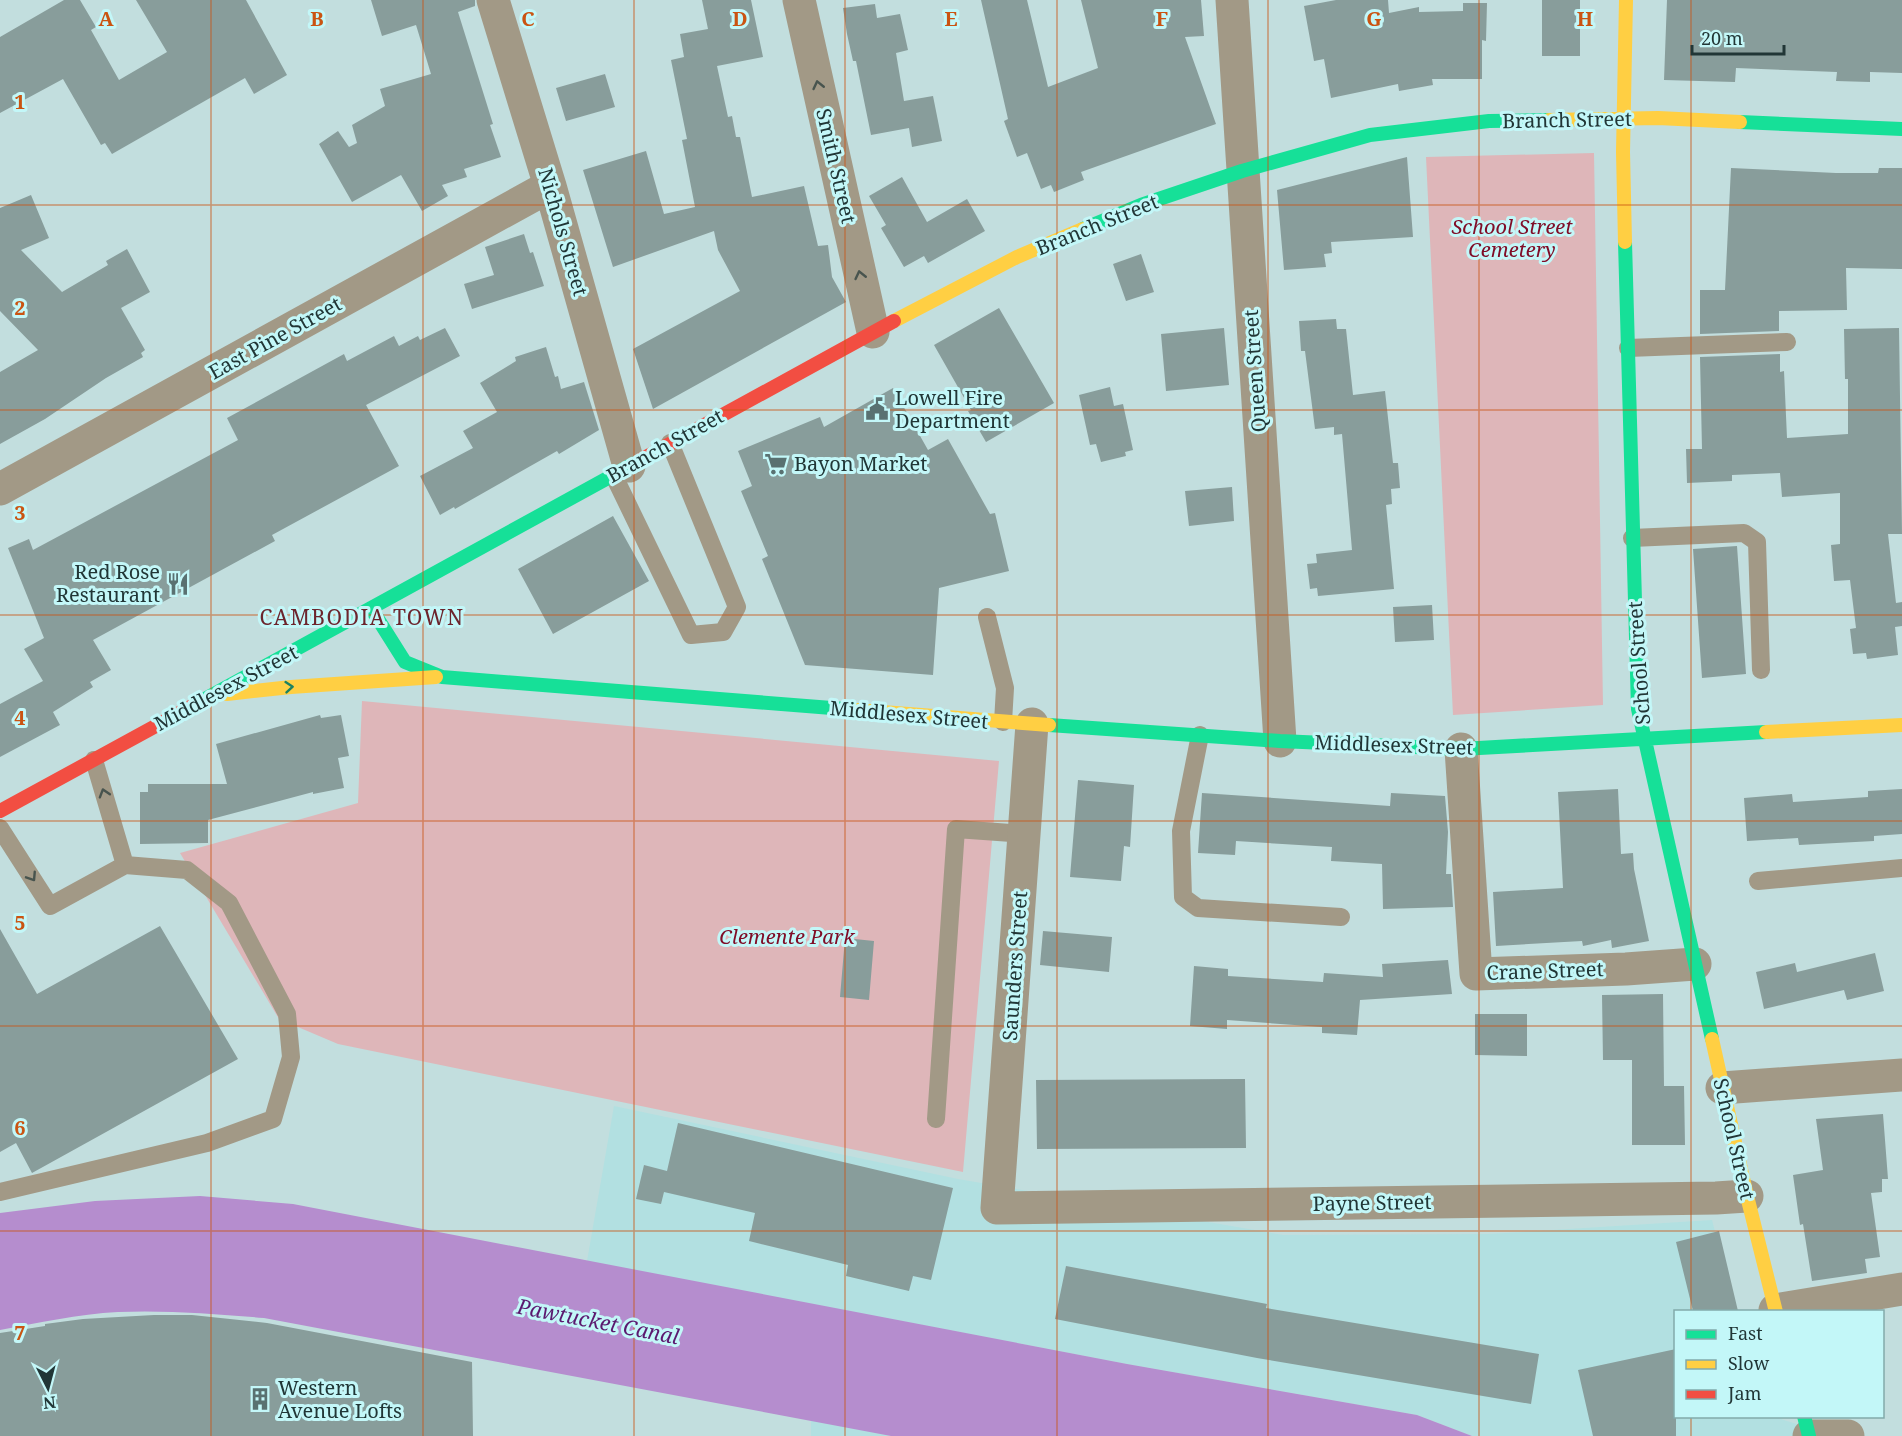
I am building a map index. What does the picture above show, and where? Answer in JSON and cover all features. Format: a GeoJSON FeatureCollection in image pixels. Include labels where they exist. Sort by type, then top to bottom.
{"type":"FeatureCollection","features":[{"type":"Feature","properties":{"kind":"main road","name":"School Street"},"geometry":{"type":"LineString","coordinates":[[1626,0],[1624,119],[1632,538],[1638,710],[1746,1196],[1775,1310]]}},
{"type":"Feature","properties":{"kind":"main road","name":"Branch Street"},"geometry":{"type":"LineString","coordinates":[[371,608],[873,332],[1017,257],[1141,205],[1242,171],[1370,135],[1489,121],[1658,118],[1902,129]]}},
{"type":"Feature","properties":{"kind":"main road","name":"Middlesex Street"},"geometry":{"type":"LineString","coordinates":[[0,811],[371,608],[405,662],[442,677],[1018,723],[1280,741],[1461,749],[1902,725]]}},
{"type":"Feature","properties":{"kind":"main road"},"geometry":{"type":"LineString","coordinates":[[210,696],[291,687],[442,677]]}},
{"type":"Feature","properties":{"kind":"main road"},"geometry":{"type":"LineString","coordinates":[[1804,1418],[1809,1436]]}},
{"type":"Feature","properties":{"kind":"street","name":"Nichols Street"},"geometry":{"type":"LineString","coordinates":[[493,0],[550,186],[621,470]]}},
{"type":"Feature","properties":{"kind":"street","name":"Smith Street"},"geometry":{"type":"LineString","coordinates":[[799,0],[873,332]]}},
{"type":"Feature","properties":{"kind":"street","name":"Queen Street"},"geometry":{"type":"LineString","coordinates":[[1232,0],[1280,741]]}},
{"type":"Feature","properties":{"kind":"street","name":"East Pine Street"},"geometry":{"type":"LineString","coordinates":[[0,489],[550,186]]}},
{"type":"Feature","properties":{"kind":"street","name":"Saunders Street"},"geometry":{"type":"LineString","coordinates":[[997,1208],[1024,834],[1018,723]]}},
{"type":"Feature","properties":{"kind":"street","name":"Crane Street"},"geometry":{"type":"LineString","coordinates":[[1461,749],[1476,974],[1626,969],[1695,964]]}},
{"type":"Feature","properties":{"kind":"street"},"geometry":{"type":"LineString","coordinates":[[1722,1088],[1902,1075]]}},
{"type":"Feature","properties":{"kind":"street","name":"Payne Street"},"geometry":{"type":"LineString","coordinates":[[997,1208],[1746,1196]]}},
{"type":"Feature","properties":{"kind":"street"},"geometry":{"type":"LineString","coordinates":[[1781,1310],[1902,1289]]}},
{"type":"Feature","properties":{"kind":"street"},"geometry":{"type":"LineString","coordinates":[[1809,1436],[1848,1436]]}},
{"type":"Feature","properties":{"kind":"lane"},"geometry":{"type":"LineString","coordinates":[[1628,348],[1787,342]]}},
{"type":"Feature","properties":{"kind":"lane"},"geometry":{"type":"LineString","coordinates":[[621,470],[691,635],[723,632],[737,607],[670,443]]}},
{"type":"Feature","properties":{"kind":"lane"},"geometry":{"type":"LineString","coordinates":[[1632,538],[1744,533],[1757,542],[1761,670]]}},
{"type":"Feature","properties":{"kind":"lane"},"geometry":{"type":"LineString","coordinates":[[987,617],[1005,688],[1018,723]]}},
{"type":"Feature","properties":{"kind":"lane"},"geometry":{"type":"LineString","coordinates":[[1200,735],[1182,831],[1184,897],[1198,908],[1341,917]]}},
{"type":"Feature","properties":{"kind":"lane"},"geometry":{"type":"LineString","coordinates":[[94,760],[125,865]]}},
{"type":"Feature","properties":{"kind":"lane"},"geometry":{"type":"LineString","coordinates":[[0,828],[50,906],[125,865],[188,870],[229,903],[287,1014],[291,1057],[273,1119],[207,1143],[0,1192]]}},
{"type":"Feature","properties":{"kind":"lane"},"geometry":{"type":"LineString","coordinates":[[936,1119],[956,829],[1024,834]]}},
{"type":"Feature","properties":{"kind":"lane"},"geometry":{"type":"LineString","coordinates":[[1758,881],[1902,868]]}},
{"type":"Feature","properties":{"kind":"shaded area"},"geometry":{"type":"Polygon","coordinates":[[[614,1106],[958,1179],[1283,1235],[1488,1234],[1712,1220],[1736,1310],[1674,1310],[1674,1418],[1777,1418],[1836,1436],[1472,1436],[1417,1415],[1127,1364],[587,1261],[614,1106]]]}},
{"type":"Feature","properties":{"kind":"shaded area"},"geometry":{"type":"Polygon","coordinates":[[[811,1420],[891,1436],[811,1436],[811,1420]]]}},
{"type":"Feature","properties":{"kind":"green space","name":"School Street Cemetery"},"geometry":{"type":"Polygon","coordinates":[[[1594,153],[1603,705],[1453,715],[1426,157],[1594,153]]]}},
{"type":"Feature","properties":{"kind":"green space","name":"Clemente Park"},"geometry":{"type":"Polygon","coordinates":[[[362,701],[999,761],[963,1172],[338,1044],[279,1019],[180,853],[358,803],[362,701]]]}},
{"type":"Feature","properties":{"kind":"water","name":"Pawtucket Canal"},"geometry":{"type":"Polygon","coordinates":[[[200,1196],[293,1204],[1127,1364],[1417,1415],[1472,1436],[891,1436],[264,1318],[173,1312],[118,1312],[73,1317],[0,1330],[0,1213],[95,1201],[200,1196]]]}},
{"type":"Feature","properties":{"kind":"building"},"geometry":{"type":"Polygon","coordinates":[[[64,0],[80,0],[96,27],[91,30],[119,80],[167,52],[136,0],[246,0],[287,75],[254,94],[245,78],[112,154],[105,143],[101,145],[63,79],[0,113],[0,37],[64,0]]]}},
{"type":"Feature","properties":{"kind":"building"},"geometry":{"type":"Polygon","coordinates":[[[371,0],[475,0],[475,6],[458,12],[501,157],[464,169],[467,177],[442,185],[448,196],[422,211],[401,175],[352,202],[319,144],[338,131],[349,147],[357,143],[352,125],[385,106],[380,89],[431,74],[416,25],[382,36],[371,0]]]}},
{"type":"Feature","properties":{"kind":"building"},"geometry":{"type":"Polygon","coordinates":[[[702,0],[751,0],[763,57],[717,66],[728,117],[732,116],[736,137],[740,137],[752,197],[804,186],[818,246],[828,245],[832,277],[846,302],[653,409],[633,349],[740,291],[718,250],[714,231],[613,267],[583,170],[646,151],[664,214],[695,207],[682,140],[687,139],[671,60],[684,57],[680,34],[708,29],[702,0]]]}},
{"type":"Feature","properties":{"kind":"building"},"geometry":{"type":"Polygon","coordinates":[[[981,0],[1027,0],[1048,87],[1098,68],[1081,0],[1201,0],[1204,36],[1185,37],[1216,124],[1081,172],[1084,180],[1054,192],[1051,185],[1041,189],[1027,153],[1017,157],[1004,121],[1008,119],[981,0]]]}},
{"type":"Feature","properties":{"kind":"building"},"geometry":{"type":"Polygon","coordinates":[[[1336,0],[1388,0],[1389,13],[1419,7],[1419,12],[1463,11],[1463,3],[1487,3],[1486,41],[1482,40],[1482,79],[1432,79],[1433,85],[1399,91],[1398,84],[1331,98],[1324,59],[1314,61],[1304,6],[1336,0]]]}},
{"type":"Feature","properties":{"kind":"building"},"geometry":{"type":"Polygon","coordinates":[[[1542,0],[1580,0],[1580,56],[1542,56],[1542,0]]]}},
{"type":"Feature","properties":{"kind":"building"},"geometry":{"type":"Polygon","coordinates":[[[1667,0],[1902,0],[1902,73],[1870,72],[1870,82],[1836,81],[1837,72],[1736,68],[1735,82],[1664,80],[1667,0]]]}},
{"type":"Feature","properties":{"kind":"building"},"geometry":{"type":"Polygon","coordinates":[[[875,4],[877,18],[900,14],[908,50],[896,53],[904,101],[933,96],[942,141],[912,147],[909,128],[871,135],[843,8],[875,4]]]}},
{"type":"Feature","properties":{"kind":"building"},"geometry":{"type":"Polygon","coordinates":[[[605,74],[615,107],[566,121],[556,88],[605,74]]]}},
{"type":"Feature","properties":{"kind":"building"},"geometry":{"type":"Polygon","coordinates":[[[1407,157],[1413,237],[1331,242],[1332,253],[1324,254],[1326,267],[1284,270],[1277,190],[1407,157]]]}},
{"type":"Feature","properties":{"kind":"building"},"geometry":{"type":"Polygon","coordinates":[[[1731,168],[1878,173],[1879,168],[1902,168],[1902,269],[1846,268],[1847,310],[1779,311],[1779,331],[1700,334],[1700,290],[1725,290],[1731,168]]]}},
{"type":"Feature","properties":{"kind":"building"},"geometry":{"type":"Polygon","coordinates":[[[902,177],[927,222],[967,199],[985,231],[928,263],[924,256],[904,267],[881,228],[886,225],[869,196],[902,177]]]}},
{"type":"Feature","properties":{"kind":"building"},"geometry":{"type":"Polygon","coordinates":[[[31,195],[49,238],[21,250],[62,292],[108,265],[106,261],[127,249],[150,292],[121,308],[145,350],[141,353],[143,357],[106,378],[45,419],[0,444],[0,372],[38,350],[0,311],[0,208],[31,195]]]}},
{"type":"Feature","properties":{"kind":"building"},"geometry":{"type":"Polygon","coordinates":[[[524,234],[530,253],[533,252],[544,286],[472,309],[464,284],[494,275],[485,247],[524,234]]]}},
{"type":"Feature","properties":{"kind":"building"},"geometry":{"type":"Polygon","coordinates":[[[1141,254],[1154,292],[1126,301],[1113,264],[1141,254]]]}},
{"type":"Feature","properties":{"kind":"building"},"geometry":{"type":"Polygon","coordinates":[[[999,308],[1054,403],[986,442],[968,411],[971,410],[934,345],[999,308]]]}},
{"type":"Feature","properties":{"kind":"building"},"geometry":{"type":"Polygon","coordinates":[[[1336,319],[1337,329],[1346,329],[1353,395],[1385,391],[1393,463],[1398,463],[1400,488],[1391,489],[1392,504],[1386,505],[1394,589],[1318,596],[1317,588],[1310,589],[1307,564],[1317,563],[1316,554],[1352,550],[1342,434],[1334,435],[1334,427],[1315,429],[1305,351],[1301,351],[1299,321],[1336,319]]]}},
{"type":"Feature","properties":{"kind":"building"},"geometry":{"type":"Polygon","coordinates":[[[445,328],[460,356],[366,405],[399,466],[272,535],[275,541],[93,640],[111,670],[90,682],[93,687],[53,712],[60,725],[0,757],[0,704],[43,681],[24,649],[44,638],[8,548],[29,539],[33,550],[238,440],[227,418],[344,354],[347,361],[394,336],[399,346],[418,336],[420,340],[445,328]]]}},
{"type":"Feature","properties":{"kind":"building"},"geometry":{"type":"Polygon","coordinates":[[[1224,328],[1229,385],[1166,391],[1161,334],[1224,328]]]}},
{"type":"Feature","properties":{"kind":"building"},"geometry":{"type":"Polygon","coordinates":[[[1899,328],[1902,534],[1888,534],[1896,603],[1902,602],[1902,626],[1895,627],[1898,655],[1867,659],[1866,653],[1853,654],[1850,629],[1856,628],[1850,580],[1834,581],[1831,545],[1840,544],[1840,493],[1782,497],[1780,473],[1732,475],[1732,481],[1687,483],[1686,449],[1702,449],[1700,357],[1780,354],[1780,372],[1784,371],[1787,438],[1848,434],[1848,379],[1845,379],[1844,329],[1899,328]]]}},
{"type":"Feature","properties":{"kind":"building"},"geometry":{"type":"Polygon","coordinates":[[[546,347],[561,389],[584,382],[599,430],[559,454],[557,451],[455,509],[454,507],[440,515],[420,476],[473,448],[463,431],[497,412],[480,383],[516,361],[515,357],[546,347]]]}},
{"type":"Feature","properties":{"kind":"building"},"geometry":{"type":"Polygon","coordinates":[[[1110,387],[1114,406],[1123,404],[1133,450],[1125,452],[1126,456],[1101,462],[1096,444],[1090,445],[1079,395],[1110,387]]]}},
{"type":"Feature","properties":{"kind":"building"},"geometry":{"type":"Polygon","coordinates":[[[893,388],[928,450],[948,439],[990,514],[995,513],[1009,571],[939,588],[933,675],[805,665],[762,559],[768,556],[741,491],[752,486],[738,451],[820,417],[824,427],[893,388]]]}},
{"type":"Feature","properties":{"kind":"building"},"geometry":{"type":"Polygon","coordinates":[[[1232,487],[1234,521],[1189,526],[1185,491],[1232,487]]]}},
{"type":"Feature","properties":{"kind":"building"},"geometry":{"type":"Polygon","coordinates":[[[613,516],[649,581],[553,634],[518,569],[613,516]]]}},
{"type":"Feature","properties":{"kind":"building"},"geometry":{"type":"Polygon","coordinates":[[[1737,546],[1746,674],[1702,678],[1693,549],[1737,546]]]}},
{"type":"Feature","properties":{"kind":"building"},"geometry":{"type":"Polygon","coordinates":[[[1432,605],[1434,640],[1395,642],[1393,607],[1432,605]]]}},
{"type":"Feature","properties":{"kind":"building"},"geometry":{"type":"Polygon","coordinates":[[[320,715],[321,718],[341,715],[349,756],[338,758],[344,788],[313,794],[313,792],[208,820],[208,843],[140,844],[140,792],[148,792],[148,784],[227,784],[216,744],[320,715]]]}},
{"type":"Feature","properties":{"kind":"building"},"geometry":{"type":"Polygon","coordinates":[[[1078,780],[1134,785],[1130,847],[1124,846],[1121,881],[1070,877],[1078,780]]]}},
{"type":"Feature","properties":{"kind":"building"},"geometry":{"type":"Polygon","coordinates":[[[1618,789],[1621,854],[1633,853],[1634,869],[1649,941],[1612,948],[1611,940],[1583,946],[1582,941],[1496,946],[1493,892],[1563,888],[1558,792],[1618,789]]]}},
{"type":"Feature","properties":{"kind":"building"},"geometry":{"type":"Polygon","coordinates":[[[1902,789],[1902,834],[1874,836],[1874,841],[1799,845],[1798,838],[1747,841],[1744,798],[1792,794],[1793,802],[1868,797],[1868,791],[1902,789]]]}},
{"type":"Feature","properties":{"kind":"building"},"geometry":{"type":"Polygon","coordinates":[[[1202,793],[1390,806],[1391,793],[1445,796],[1448,832],[1446,874],[1451,874],[1453,907],[1383,909],[1382,864],[1331,861],[1332,847],[1236,841],[1235,855],[1198,853],[1202,793]]]}},
{"type":"Feature","properties":{"kind":"building"},"geometry":{"type":"Polygon","coordinates":[[[160,926],[238,1059],[32,1173],[16,1143],[0,1152],[0,929],[37,994],[160,926]]]}},
{"type":"Feature","properties":{"kind":"building"},"geometry":{"type":"Polygon","coordinates":[[[1043,931],[1112,937],[1109,972],[1040,965],[1043,931]]]}},
{"type":"Feature","properties":{"kind":"building"},"geometry":{"type":"Polygon","coordinates":[[[845,938],[874,941],[869,1000],[840,997],[845,938]]]}},
{"type":"Feature","properties":{"kind":"building"},"geometry":{"type":"Polygon","coordinates":[[[1875,953],[1884,991],[1847,1000],[1844,990],[1764,1009],[1756,972],[1795,963],[1797,972],[1875,953]]]}},
{"type":"Feature","properties":{"kind":"building"},"geometry":{"type":"Polygon","coordinates":[[[1448,960],[1452,994],[1360,1000],[1357,1035],[1322,1033],[1322,1027],[1227,1020],[1227,1029],[1190,1026],[1194,966],[1228,969],[1228,976],[1323,982],[1324,973],[1383,977],[1382,964],[1448,960]]]}},
{"type":"Feature","properties":{"kind":"building"},"geometry":{"type":"Polygon","coordinates":[[[1663,994],[1664,1086],[1684,1086],[1685,1145],[1632,1145],[1632,1060],[1603,1060],[1602,995],[1663,994]]]}},
{"type":"Feature","properties":{"kind":"building"},"geometry":{"type":"Polygon","coordinates":[[[1475,1014],[1527,1014],[1527,1056],[1475,1055],[1475,1014]]]}},
{"type":"Feature","properties":{"kind":"building"},"geometry":{"type":"Polygon","coordinates":[[[1245,1079],[1246,1148],[1037,1149],[1036,1080],[1245,1079]]]}},
{"type":"Feature","properties":{"kind":"building"},"geometry":{"type":"Polygon","coordinates":[[[1883,1114],[1888,1179],[1882,1179],[1882,1192],[1871,1193],[1880,1257],[1865,1259],[1867,1273],[1812,1281],[1803,1224],[1800,1225],[1793,1175],[1823,1170],[1816,1119],[1883,1114]]]}},
{"type":"Feature","properties":{"kind":"building"},"geometry":{"type":"Polygon","coordinates":[[[678,1123],[953,1188],[931,1280],[913,1276],[909,1291],[846,1276],[848,1265],[749,1241],[755,1213],[664,1192],[661,1204],[636,1199],[644,1165],[667,1171],[678,1123]]]}},
{"type":"Feature","properties":{"kind":"building"},"geometry":{"type":"Polygon","coordinates":[[[1719,1231],[1738,1310],[1693,1310],[1676,1242],[1719,1231]]]}},
{"type":"Feature","properties":{"kind":"building"},"geometry":{"type":"Polygon","coordinates":[[[1066,1266],[1267,1304],[1266,1308],[1539,1354],[1531,1404],[1257,1358],[1055,1319],[1066,1266]]]}},
{"type":"Feature","properties":{"kind":"building","name":"Western Avenue Lofts"},"geometry":{"type":"Polygon","coordinates":[[[192,1315],[267,1323],[472,1362],[473,1436],[0,1436],[0,1333],[83,1319],[192,1315]]]}},
{"type":"Feature","properties":{"kind":"building"},"geometry":{"type":"Polygon","coordinates":[[[1674,1349],[1676,1436],[1593,1436],[1578,1370],[1674,1349]]]}},
{"type":"Feature","properties":{"kind":"traffic: fast"},"geometry":{"type":"LineString","coordinates":[[1083,229],[1141,205],[1242,171],[1370,135],[1489,121],[1549,120]]}},
{"type":"Feature","properties":{"kind":"traffic: fast"},"geometry":{"type":"LineString","coordinates":[[1740,122],[1902,129]]}},
{"type":"Feature","properties":{"kind":"traffic: fast"},"geometry":{"type":"LineString","coordinates":[[1625,242],[1638,709],[1712,1039]]}},
{"type":"Feature","properties":{"kind":"traffic: fast"},"geometry":{"type":"LineString","coordinates":[[196,704],[637,462]]}},
{"type":"Feature","properties":{"kind":"traffic: fast"},"geometry":{"type":"LineString","coordinates":[[371,608],[405,662],[442,677],[857,710]]}},
{"type":"Feature","properties":{"kind":"traffic: fast"},"geometry":{"type":"LineString","coordinates":[[1049,725],[1280,741],[1461,749],[1766,732]]}},
{"type":"Feature","properties":{"kind":"traffic: fast"},"geometry":{"type":"LineString","coordinates":[[1804,1418],[1809,1436]]}},
{"type":"Feature","properties":{"kind":"traffic: slow"},"geometry":{"type":"LineString","coordinates":[[1625,242],[1623,152],[1626,0]]}},
{"type":"Feature","properties":{"kind":"traffic: slow"},"geometry":{"type":"LineString","coordinates":[[1549,120],[1658,118],[1740,122]]}},
{"type":"Feature","properties":{"kind":"traffic: slow"},"geometry":{"type":"LineString","coordinates":[[894,321],[1017,257],[1083,229]]}},
{"type":"Feature","properties":{"kind":"traffic: slow"},"geometry":{"type":"LineString","coordinates":[[227,694],[436,677]]}},
{"type":"Feature","properties":{"kind":"traffic: slow"},"geometry":{"type":"LineString","coordinates":[[857,710],[1049,725]]}},
{"type":"Feature","properties":{"kind":"traffic: slow"},"geometry":{"type":"LineString","coordinates":[[1766,732],[1902,725]]}},
{"type":"Feature","properties":{"kind":"traffic: slow"},"geometry":{"type":"LineString","coordinates":[[1712,1039],[1776,1310]]}},
{"type":"Feature","properties":{"kind":"traffic: jam"},"geometry":{"type":"LineString","coordinates":[[637,462],[894,321]]}},
{"type":"Feature","properties":{"kind":"traffic: jam"},"geometry":{"type":"LineString","coordinates":[[0,811],[196,704]]}},
{"type":"Feature","properties":{"kind":"place","name":"Lowell Fire Department"},"geometry":{"type":"Point","coordinates":[877,409]}},
{"type":"Feature","properties":{"kind":"place","name":"Bayon Market"},"geometry":{"type":"Point","coordinates":[776,464]}},
{"type":"Feature","properties":{"kind":"place","name":"Red Rose Restaurant"},"geometry":{"type":"Point","coordinates":[178,584]}},
{"type":"Feature","properties":{"kind":"place","name":"Western Avenue Lofts"},"geometry":{"type":"Point","coordinates":[260,1399]}},
{"type":"Feature","properties":{"kind":"district","name":"CAMBODIA TOWN"},"geometry":{"type":"Point","coordinates":[362,618]}}]}
